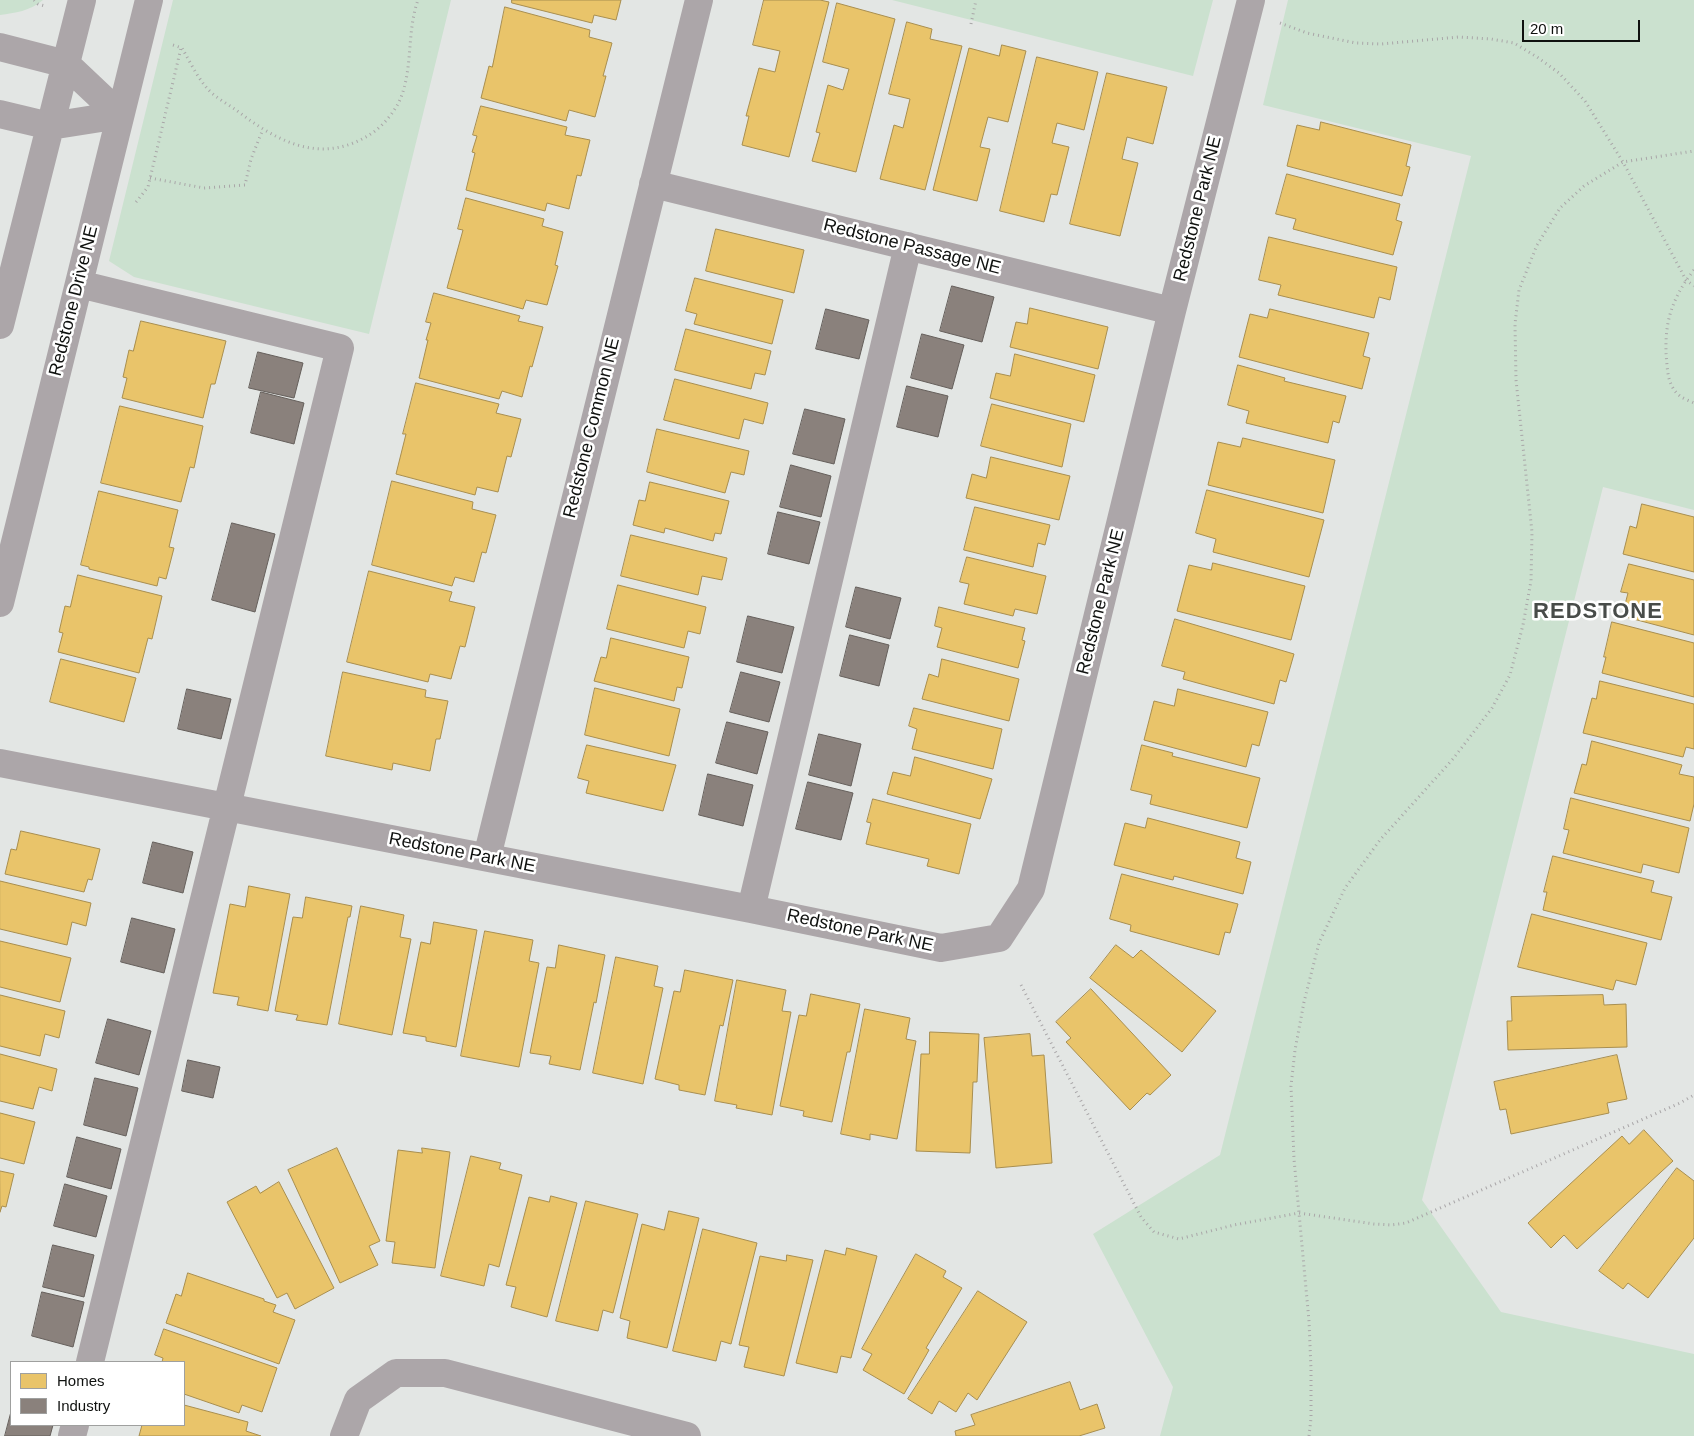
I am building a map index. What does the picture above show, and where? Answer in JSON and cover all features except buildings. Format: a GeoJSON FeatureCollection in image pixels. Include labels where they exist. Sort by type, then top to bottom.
{"type":"FeatureCollection","features":[{"type":"Feature","properties":{"kind":"street"},"geometry":{"type":"LineString","coordinates":[[0,325],[82,0]]}},
{"type":"Feature","properties":{"kind":"street","name":"Redstone Drive NE"},"geometry":{"type":"LineString","coordinates":[[0,603],[148,0]]}},
{"type":"Feature","properties":{"kind":"street","name":"Redstone Common NE"},"geometry":{"type":"LineString","coordinates":[[487,857],[699,0]]}},
{"type":"Feature","properties":{"kind":"street","name":"Redstone Park NE"},"geometry":{"type":"LineString","coordinates":[[0,763],[487,857],[941,948],[999,938],[1031,889],[1172,311],[1251,0]]}},
{"type":"Feature","properties":{"kind":"street"},"geometry":{"type":"LineString","coordinates":[[0,47],[66,64],[120,115]]}},
{"type":"Feature","properties":{"kind":"street"},"geometry":{"type":"LineString","coordinates":[[0,114],[50,126],[120,115]]}},
{"type":"Feature","properties":{"kind":"street","name":"Redstone Passage NE"},"geometry":{"type":"LineString","coordinates":[[652,184],[1172,311]]}},
{"type":"Feature","properties":{"kind":"street"},"geometry":{"type":"LineString","coordinates":[[751,909],[908,246]]}},
{"type":"Feature","properties":{"kind":"street"},"geometry":{"type":"LineString","coordinates":[[79,284],[340,348],[90,1361]]}},
{"type":"Feature","properties":{"kind":"street"},"geometry":{"type":"LineString","coordinates":[[344,1436],[358,1400],[396,1373],[445,1373],[687,1436]]}},
{"type":"Feature","properties":{"kind":"path"},"geometry":{"type":"LineString","coordinates":[[34,0],[38,4]]}},
{"type":"Feature","properties":{"kind":"path"},"geometry":{"type":"LineString","coordinates":[[148,187],[182,48],[206,87],[263,129],[300,147],[336,149],[353,144],[371,135],[388,120],[398,103],[405,84],[410,36],[418,0]]}},
{"type":"Feature","properties":{"kind":"path"},"geometry":{"type":"LineString","coordinates":[[971,24],[976,0]]}},
{"type":"Feature","properties":{"kind":"path"},"geometry":{"type":"LineString","coordinates":[[1277,22],[1307,33],[1356,43],[1381,44],[1459,37],[1491,39],[1514,43],[1537,56],[1558,73],[1585,101],[1623,162],[1686,280],[1694,286]]}},
{"type":"Feature","properties":{"kind":"path"},"geometry":{"type":"LineString","coordinates":[[150,178],[204,188],[245,185],[251,158],[263,129]]}},
{"type":"Feature","properties":{"kind":"path"},"geometry":{"type":"LineString","coordinates":[[1309,1436],[1311,1418],[1311,1360],[1294,1159],[1291,1086],[1295,1050],[1304,1002],[1319,943],[1345,888],[1380,840],[1453,759],[1492,708],[1510,675],[1523,625],[1531,582],[1532,532],[1516,380],[1515,324],[1519,290],[1537,245],[1560,208],[1584,186],[1623,162],[1694,151]]}},
{"type":"Feature","properties":{"kind":"path"},"geometry":{"type":"LineString","coordinates":[[1694,270],[1675,298],[1667,322],[1665,346],[1668,381],[1680,396],[1694,403]]}},
{"type":"Feature","properties":{"kind":"path"},"geometry":{"type":"LineString","coordinates":[[1021,984],[1141,1218],[1154,1232],[1179,1239],[1234,1225],[1299,1213],[1392,1226],[1406,1223],[1671,1107],[1694,1095]]}},
{"type":"Feature","properties":{"kind":"green space"},"geometry":{"type":"Polygon","coordinates":[[[0,0],[43,0],[28,9],[0,15],[0,0]]]}},
{"type":"Feature","properties":{"kind":"green space"},"geometry":{"type":"Polygon","coordinates":[[[173,0],[451,0],[369,334],[134,277],[109,261],[173,0]]]}},
{"type":"Feature","properties":{"kind":"green space"},"geometry":{"type":"Polygon","coordinates":[[[892,0],[1213,0],[1193,76],[892,0]]]}},
{"type":"Feature","properties":{"kind":"green space"},"geometry":{"type":"Polygon","coordinates":[[[1288,0],[1694,0],[1694,510],[1603,487],[1422,1200],[1501,1312],[1694,1354],[1694,1436],[1160,1436],[1173,1387],[1093,1234],[1220,1155],[1471,156],[1263,105],[1288,0]]]}},
{"type":"Feature","properties":{"kind":"district","name":"REDSTONE"},"geometry":{"type":"Point","coordinates":[1598,612]}}]}
